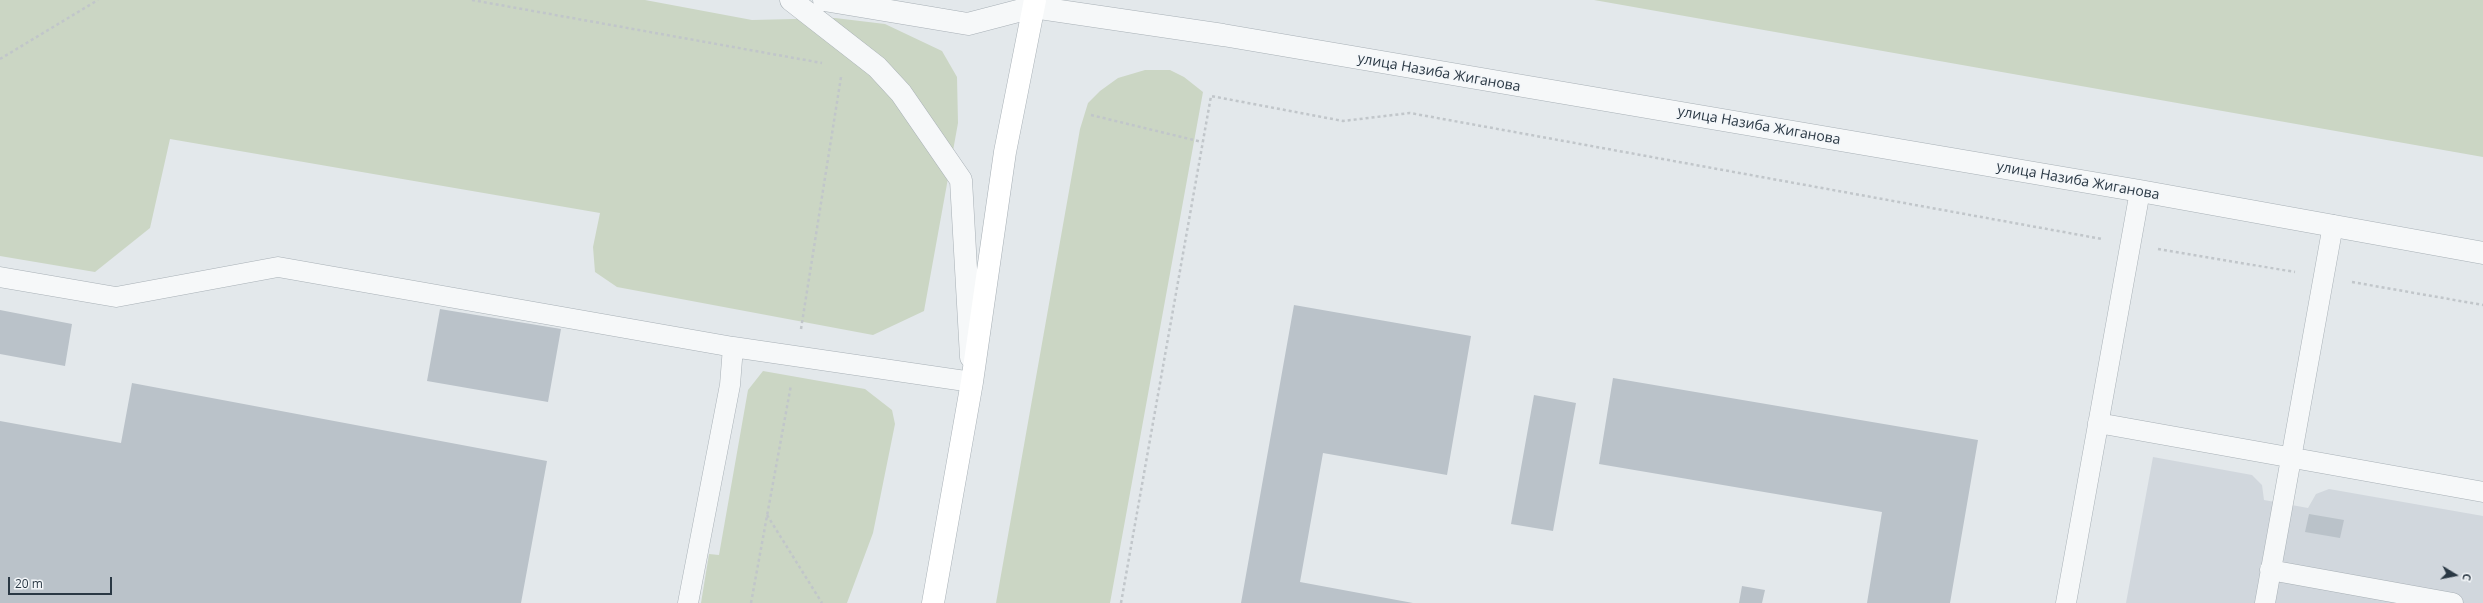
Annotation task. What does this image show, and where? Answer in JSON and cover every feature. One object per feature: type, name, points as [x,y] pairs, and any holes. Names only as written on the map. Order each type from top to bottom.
[{"type":"main road","points":[[933,603],[972,382],[1005,152],[1031,2]]},
{"type":"street","points":[[791,0],[877,67],[901,93],[961,180],[972,382]]},
{"type":"street","points":[[824,0],[968,24],[1031,2]]},
{"type":"street","name":"улица Назиба Жиганова","points":[[1031,2],[2140,191],[2483,253]]},
{"type":"lane","points":[[2066,603],[2140,191]]},
{"type":"lane","points":[[2265,603],[2332,225]]},
{"type":"lane","points":[[0,277],[116,298],[278,267],[734,347],[972,382]]},
{"type":"lane","points":[[688,603],[730,385],[734,347]]},
{"type":"lane","points":[[2098,423],[2483,492]]},
{"type":"lane","points":[[2270,570],[2453,603]]},
{"type":"path","points":[[0,59],[98,0]]},
{"type":"path","points":[[472,0],[827,64]]},
{"type":"path","points":[[1121,603],[1211,96],[1343,121],[1410,113],[2130,244],[2483,305]]},
{"type":"path","points":[[1092,115],[1202,142]]},
{"type":"path","points":[[767,514],[822,603]]},
{"type":"shaded area","points":[[2153,457],[2252,475],[2262,485],[2264,500],[2308,508],[2316,494],[2329,489],[2483,516],[2483,603],[2126,603]]},
{"type":"green space","points":[[0,0],[645,0],[752,20],[835,18],[885,24],[942,51],[957,77],[958,123],[924,311],[873,335],[617,287],[595,272],[593,247],[600,213],[170,139],[150,228],[95,272],[0,256]]},
{"type":"green space","points":[[1594,0],[2483,0],[2483,157]]},
{"type":"green space","points":[[1145,70],[1170,70],[1184,77],[1203,92],[1110,603],[996,603],[1080,129],[1088,103],[1100,91],[1118,78]]},
{"type":"green space","points":[[763,371],[865,389],[892,410],[895,424],[873,533],[847,603],[701,603],[709,554],[719,555],[748,390]]},
{"type":"building","points":[[1294,305],[1471,336],[1447,475],[1323,453],[1300,582],[1413,603],[1241,603]]},
{"type":"building","points":[[440,309],[561,329],[548,402],[427,381]]},
{"type":"building","points":[[0,310],[72,324],[65,366],[0,354]]},
{"type":"building","points":[[1613,378],[1978,440],[1950,603],[1867,603],[1882,512],[1599,464]]},
{"type":"building","points":[[132,383],[547,461],[521,603],[0,603],[0,421],[121,443]]},
{"type":"building","points":[[1534,395],[1576,403],[1553,531],[1511,524]]},
{"type":"building","points":[[2309,514],[2344,520],[2340,538],[2305,532]]},
{"type":"building","points":[[1742,586],[1765,590],[1762,603],[1739,603]]}]
